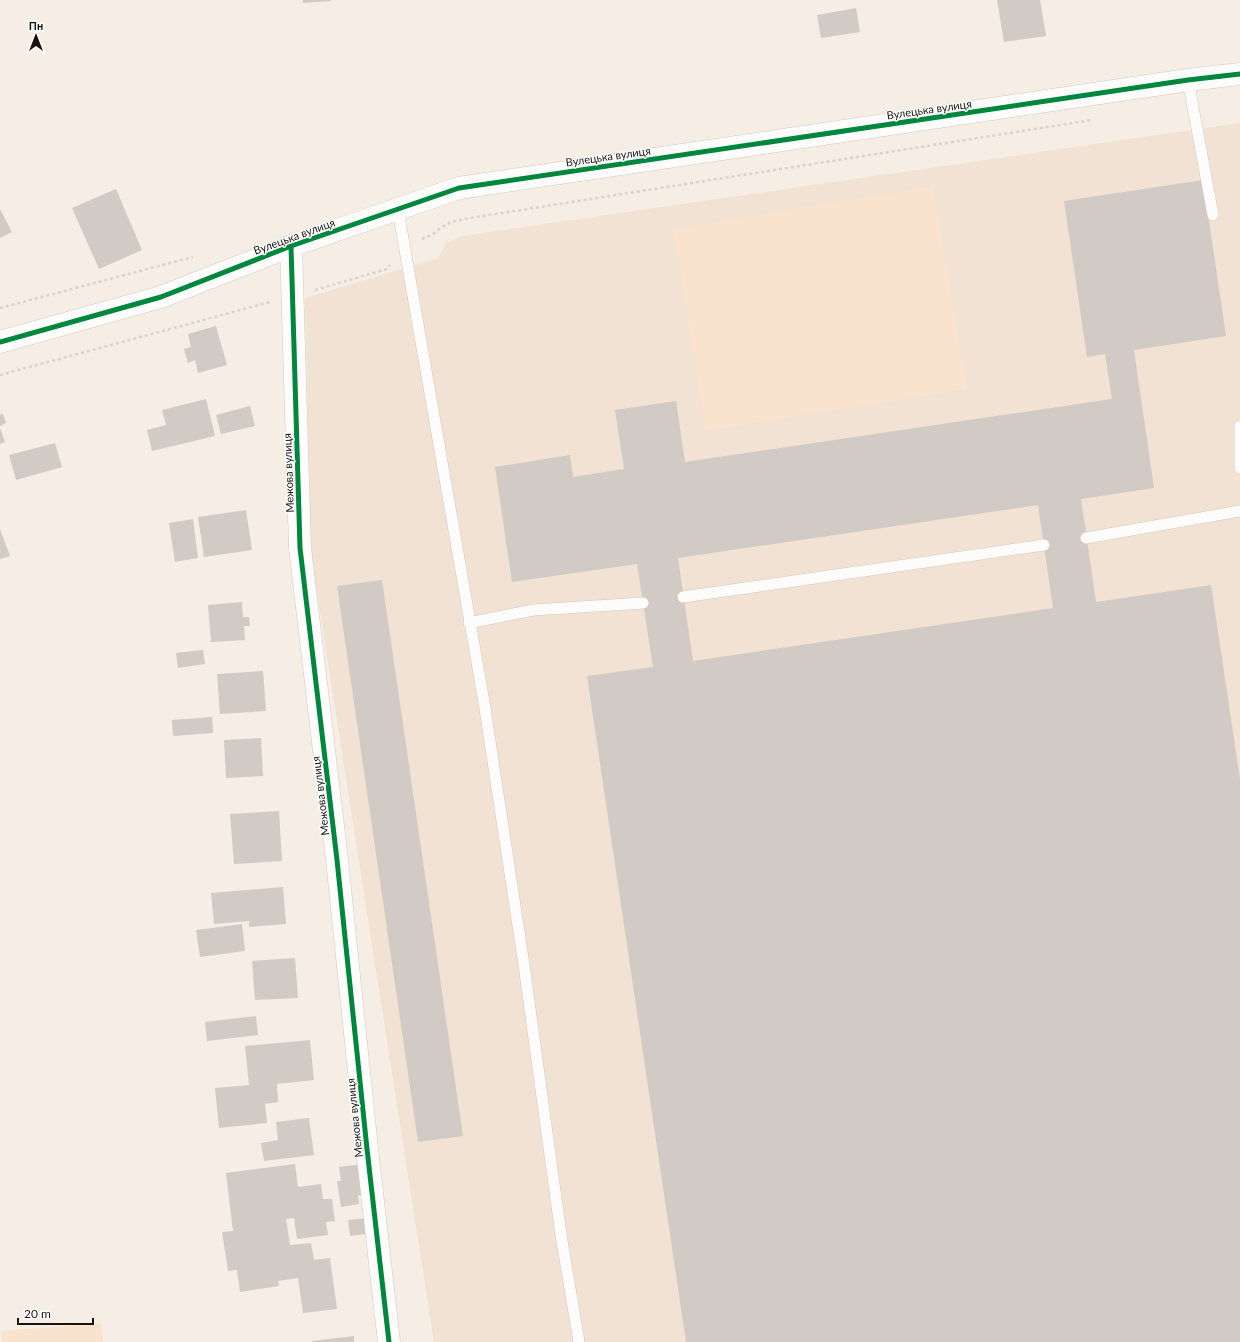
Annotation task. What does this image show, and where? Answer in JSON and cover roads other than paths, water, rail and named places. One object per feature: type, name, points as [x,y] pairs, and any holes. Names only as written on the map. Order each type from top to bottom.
[{"type":"street","name":"Вулецька вулиця","points":[[0,342],[161,297],[291,246],[459,188],[1188,80],[1240,74]]},
{"type":"street","name":"Межова вулиця","points":[[291,246],[300,548],[337,860],[389,1342]]},
{"type":"lane","points":[[1188,80],[1213,215]]},
{"type":"lane","points":[[398,210],[484,702],[506,844],[561,1235],[579,1342]]},
{"type":"lane","points":[[1240,426],[1240,468]]},
{"type":"lane","points":[[1086,538],[1240,511]]},
{"type":"lane","points":[[683,597],[1044,545]]},
{"type":"lane","points":[[469,623],[533,610],[643,604]]}]
